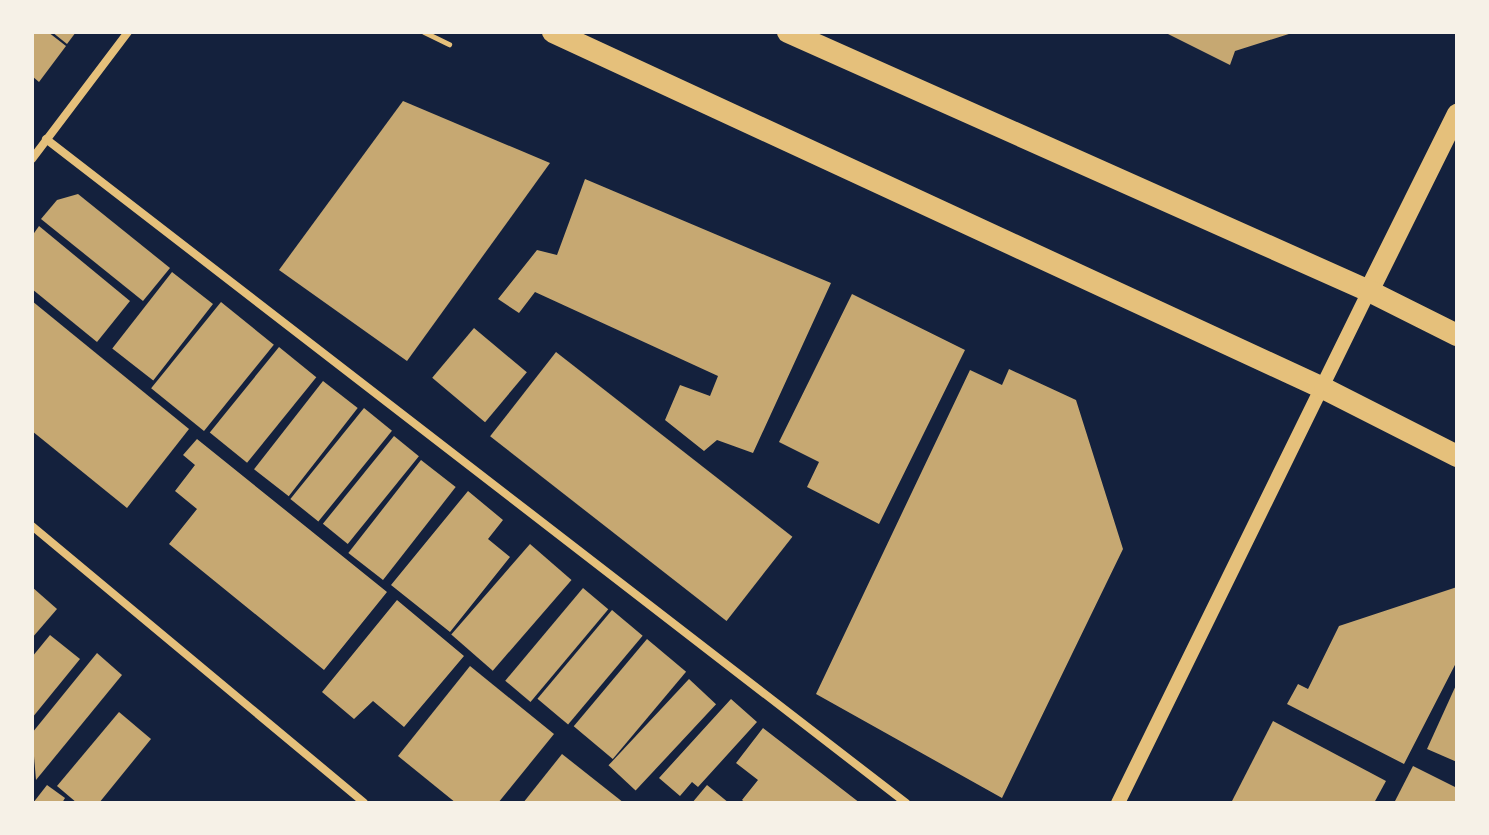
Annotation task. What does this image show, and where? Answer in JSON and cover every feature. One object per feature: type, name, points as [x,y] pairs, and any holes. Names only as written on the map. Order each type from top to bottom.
[{"type":"highway","points":[[553,32],[1325,389],[1457,456]]},
{"type":"highway","points":[[788,32],[1369,291],[1457,335]]},
{"type":"main road","points":[[1369,291],[1457,114]]},
{"type":"street","points":[[32,159],[128,32]]},
{"type":"street","points":[[46,139],[906,803]]},
{"type":"street","points":[[1118,803],[1325,389],[1369,291]]},
{"type":"street","points":[[32,526],[364,803]]},
{"type":"path","points":[[424,32],[449,44]]},
{"type":"building","points":[[32,32],[48,32],[66,46],[39,82],[32,76]]},
{"type":"building","points":[[52,32],[76,32],[67,44]]},
{"type":"building","points":[[1164,32],[1292,33],[1235,51],[1230,65]]},
{"type":"building","points":[[403,101],[550,163],[407,361],[279,270]]},
{"type":"building","points":[[585,179],[831,283],[753,453],[717,440],[704,451],[665,420],[680,385],[710,396],[718,376],[535,292],[519,313],[498,299],[537,250],[557,255]]},
{"type":"building","points":[[78,194],[170,268],[143,301],[41,219],[57,200]]},
{"type":"building","points":[[39,226],[130,301],[97,342],[32,289],[32,236]]},
{"type":"building","points":[[172,272],[213,304],[153,380],[112,348]]},
{"type":"building","points":[[852,294],[965,350],[879,524],[807,487],[819,462],[779,442]]},
{"type":"building","points":[[32,301],[189,429],[127,508],[32,431]]},
{"type":"building","points":[[221,302],[274,345],[204,431],[151,388]]},
{"type":"building","points":[[474,328],[527,372],[485,422],[432,378]]},
{"type":"building","points":[[279,347],[316,377],[247,463],[210,432]]},
{"type":"building","points":[[556,352],[792,537],[727,621],[490,436]]},
{"type":"building","points":[[1009,369],[1076,400],[1123,549],[1002,798],[816,694],[970,370],[1002,385]]},
{"type":"building","points":[[323,381],[358,408],[289,496],[254,469]]},
{"type":"building","points":[[364,408],[392,431],[318,522],[290,499]]},
{"type":"building","points":[[394,436],[419,456],[348,544],[323,524]]},
{"type":"building","points":[[197,439],[387,592],[324,670],[169,544],[197,509],[175,491],[195,465],[183,455]]},
{"type":"building","points":[[421,460],[456,487],[383,580],[348,553]]},
{"type":"building","points":[[468,491],[503,520],[488,539],[510,557],[450,632],[391,585]]},
{"type":"building","points":[[530,544],[572,580],[493,671],[451,635]]},
{"type":"building","points":[[32,587],[57,609],[32,638]]},
{"type":"building","points":[[1457,587],[1457,661],[1404,764],[1287,704],[1298,684],[1308,689],[1339,626]]},
{"type":"building","points":[[583,588],[608,609],[531,702],[505,681]]},
{"type":"building","points":[[397,600],[464,656],[404,727],[373,701],[354,719],[322,692]]},
{"type":"building","points":[[612,610],[643,636],[568,725],[537,699]]},
{"type":"building","points":[[50,635],[80,659],[32,718],[32,657]]},
{"type":"building","points":[[647,639],[686,672],[613,759],[574,726]]},
{"type":"building","points":[[97,653],[122,675],[36,780],[32,733]]},
{"type":"building","points":[[470,666],[554,734],[498,803],[456,803],[398,756]]},
{"type":"building","points":[[689,679],[716,704],[636,791],[609,765]]},
{"type":"building","points":[[1457,683],[1457,762],[1427,749]]},
{"type":"building","points":[[731,699],[757,722],[698,787],[692,782],[680,796],[659,778]]},
{"type":"building","points":[[119,712],[151,739],[99,803],[77,803],[57,786]]},
{"type":"building","points":[[1273,721],[1386,781],[1374,803],[1231,803]]},
{"type":"building","points":[[763,728],[860,803],[746,803],[742,800],[758,780],[736,763]]},
{"type":"building","points":[[562,754],[624,803],[523,803]]},
{"type":"building","points":[[1413,766],[1457,788],[1457,803],[1394,803]]},
{"type":"building","points":[[47,785],[65,798],[62,803],[33,803]]},
{"type":"building","points":[[707,785],[729,803],[692,803]]}]
